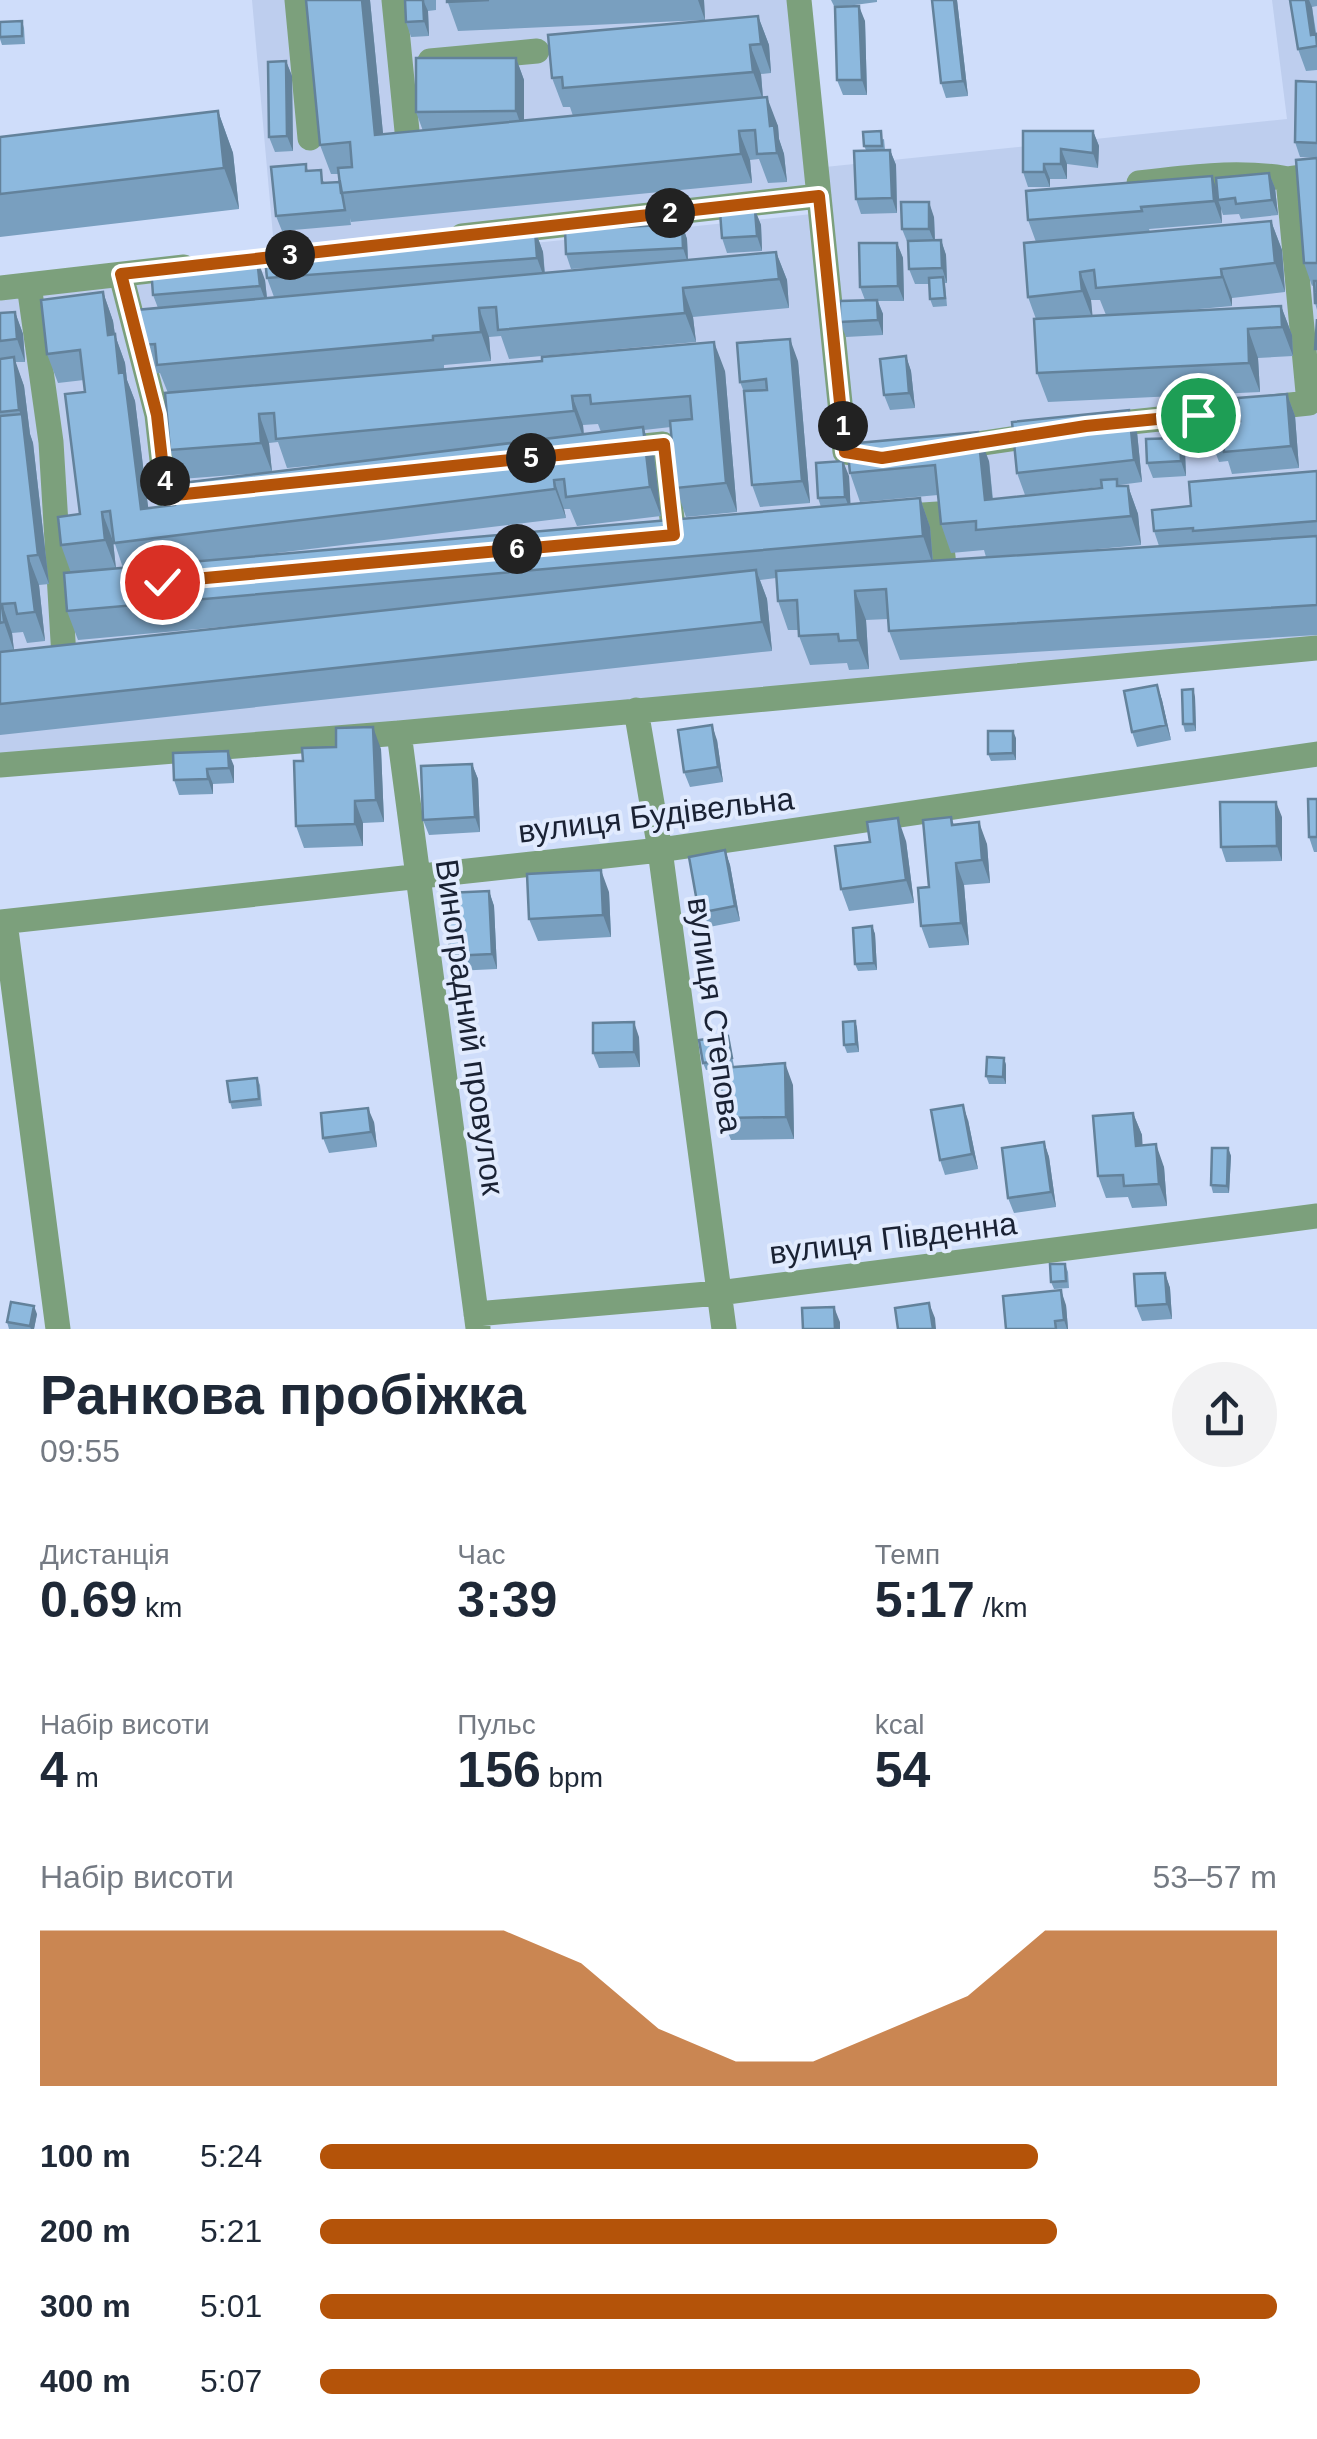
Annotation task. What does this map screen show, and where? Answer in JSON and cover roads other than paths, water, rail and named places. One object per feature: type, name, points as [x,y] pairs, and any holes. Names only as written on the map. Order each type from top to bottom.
[{"type":"street","points":[[297,0],[310,138]]},
{"type":"street","points":[[394,0],[408,141],[420,148],[453,146]]},
{"type":"street","points":[[799,0],[845,452],[882,458],[899,456]]},
{"type":"street","points":[[400,64],[537,51]]},
{"type":"street","points":[[1106,188],[1204,175],[1288,178],[1317,174]]},
{"type":"street","points":[[934,451],[1086,426],[1309,403],[1288,178]]},
{"type":"street","points":[[431,240],[819,196]]},
{"type":"street","points":[[0,288],[218,264]]},
{"type":"street","points":[[121,274],[166,414],[166,496],[226,490]]},
{"type":"street","points":[[30,285],[70,590],[64,657],[103,653]]},
{"type":"street","points":[[1268,321],[1304,318]]},
{"type":"street","points":[[584,453],[664,444],[673,535]]},
{"type":"street","points":[[859,519],[938,514],[953,573],[912,576]]},
{"type":"street","points":[[0,765],[399,733],[1317,648]]},
{"type":"street","name":"вулиця Степова","points":[[636,710],[660,850],[724,1329]]},
{"type":"street","name":"Виноградний провулок","points":[[399,733],[477,1321]]},
{"type":"street","name":"вулиця Будівельна","points":[[3,922],[660,850],[1317,754]]},
{"type":"street","points":[[3,922],[58,1329]]},
{"type":"street","name":"вулиця Південна","points":[[477,1321],[1317,1216]]}]
